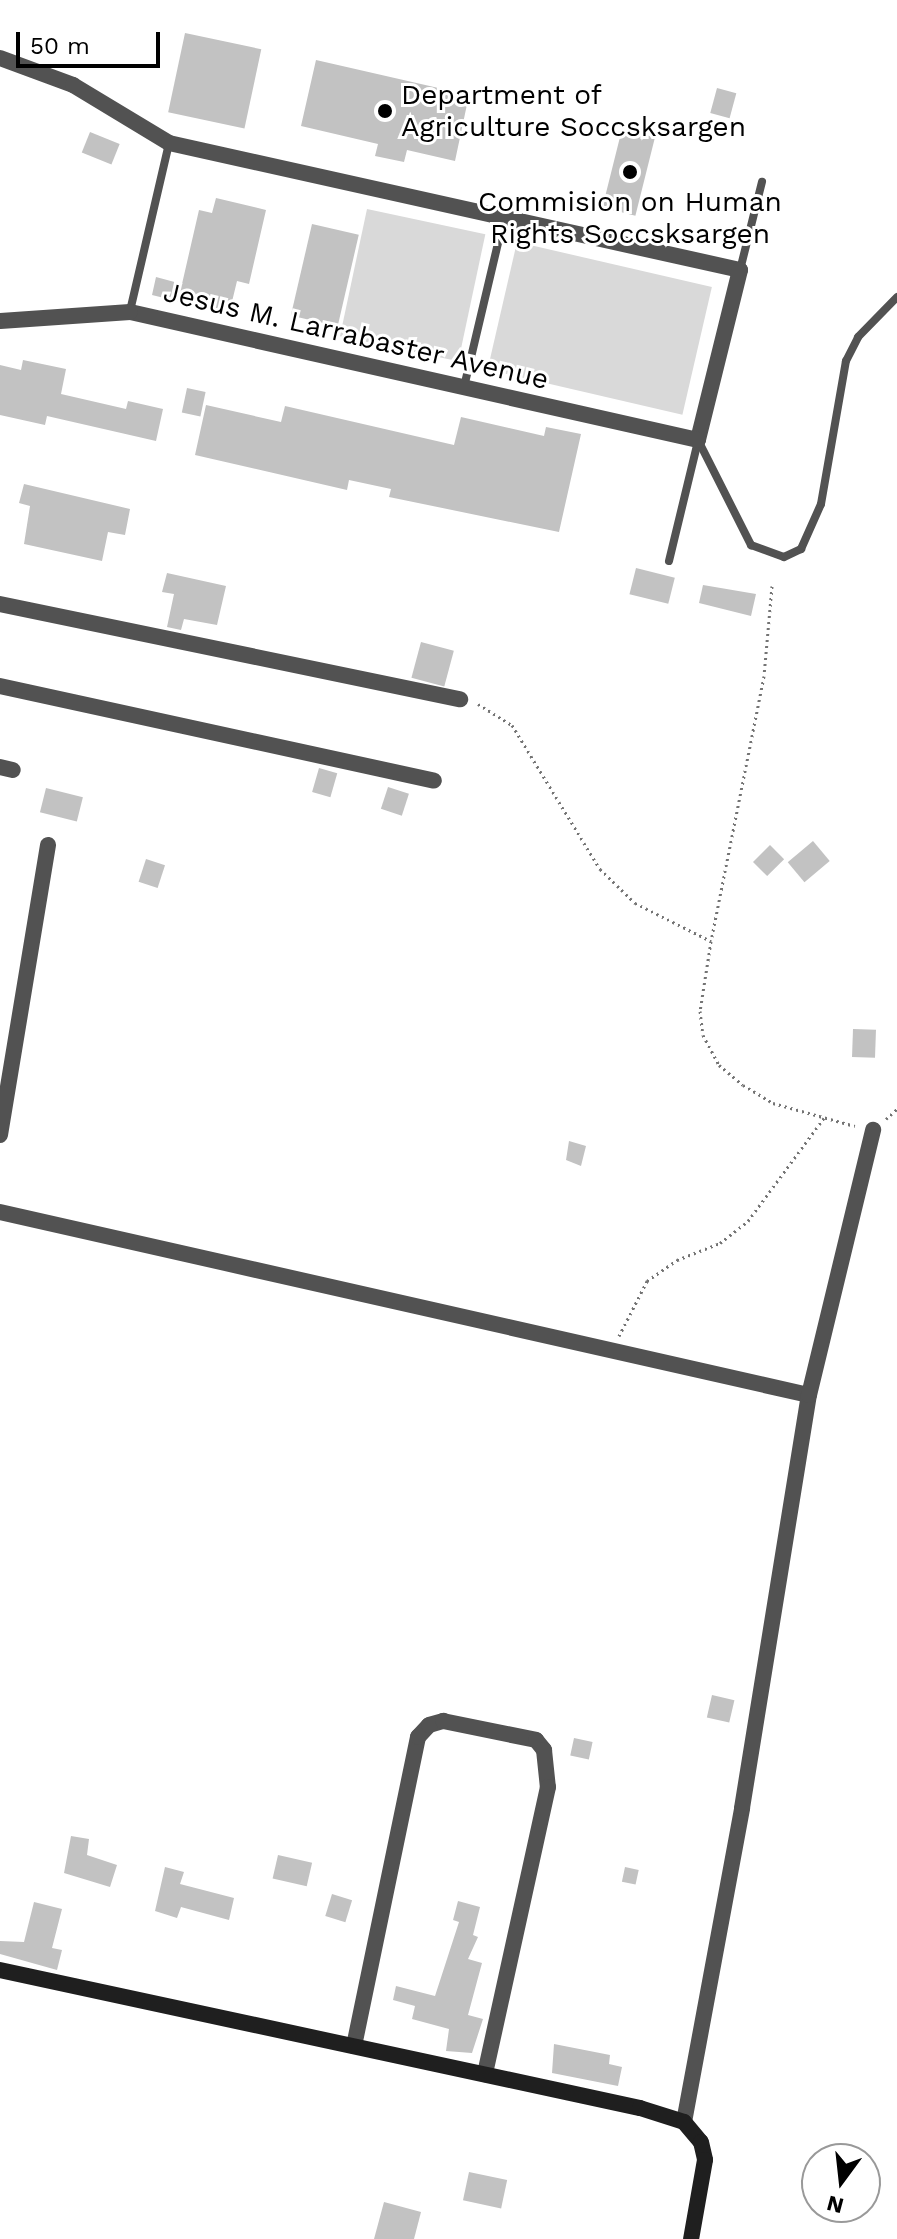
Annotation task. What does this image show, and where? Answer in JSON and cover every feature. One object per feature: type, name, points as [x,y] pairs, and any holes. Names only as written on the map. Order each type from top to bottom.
[{"type":"street","points":[[0,58],[73,85],[169,143],[740,270],[698,440]]},
{"type":"street","name":"Jesus M. Larrabaster Avenue","points":[[0,321],[130,312],[698,440]]},
{"type":"street","points":[[0,604],[460,699]]},
{"type":"street","points":[[0,686],[434,781]]},
{"type":"street","points":[[0,1135],[48,845]]},
{"type":"street","points":[[684,2122],[742,1808],[809,1395],[873,1130]]},
{"type":"street","points":[[0,1212],[809,1395]]},
{"type":"street","points":[[354,2046],[418,1737],[429,1725],[443,1721],[536,1740],[544,1750],[548,1787],[485,2074]]},
{"type":"street","points":[[0,1970],[485,2074],[684,2122],[701,2142],[705,2160],[691,2239]]},
{"type":"lane","points":[[130,312],[169,143]]},
{"type":"lane","points":[[740,270],[762,182]]},
{"type":"lane","points":[[464,387],[504,218]]},
{"type":"lane","points":[[698,440],[751,545],[784,557],[801,549],[821,504],[846,361],[858,337],[897,297]]},
{"type":"lane","points":[[669,561],[698,440]]},
{"type":"path","points":[[772,586],[764,676],[700,1011],[703,1035],[719,1065],[773,1103],[873,1130]]},
{"type":"path","points":[[460,699],[499,712],[512,725],[580,838],[617,886],[678,928],[711,941]]},
{"type":"path","points":[[614,1352],[647,1281],[677,1260],[720,1243],[748,1221],[824,1118]]},
{"type":"shaded area","points":[[367,209],[485,234],[458,361],[340,336]]},
{"type":"shaded area","points":[[517,242],[712,287],[682,415],[488,370]]},
{"type":"building","points":[[185,33],[261,49],[244,128],[168,112]]},
{"type":"building","name":"Department of Agriculture Soccsksargen","points":[[316,60],[469,95],[455,161],[407,150],[404,162],[375,156],[378,144],[301,126]]},
{"type":"building","points":[[717,88],[736,93],[730,118],[710,113]]},
{"type":"building","name":"Commision on Human Rights Soccsksargen","points":[[622,129],[655,137],[635,216],[602,208]]},
{"type":"building","points":[[90,132],[120,144],[111,164],[82,152]]},
{"type":"building","points":[[216,198],[266,210],[249,284],[237,281],[229,314],[152,295],[156,277],[182,284],[199,210],[212,213]]},
{"type":"building","points":[[312,224],[359,235],[338,326],[291,316]]},
{"type":"building","points":[[23,360],[66,369],[61,394],[126,409],[128,401],[163,409],[156,441],[47,416],[45,425],[0,415],[0,365],[21,370]]},
{"type":"building","points":[[187,388],[206,392],[200,416],[182,412]]},
{"type":"building","points":[[206,405],[281,422],[285,406],[454,445],[461,417],[544,436],[546,427],[581,434],[559,532],[389,497],[391,489],[349,480],[347,490],[195,455]]},
{"type":"building","points":[[24,484],[130,509],[125,535],[108,532],[102,561],[24,544],[30,506],[19,503]]},
{"type":"building","points":[[636,568],[675,578],[668,604],[629,594]]},
{"type":"building","points":[[167,573],[226,586],[217,625],[184,619],[181,630],[167,627],[174,594],[162,592]]},
{"type":"building","points":[[703,585],[756,594],[751,616],[699,603]]},
{"type":"building","points":[[421,642],[454,651],[444,687],[411,678]]},
{"type":"building","points":[[319,768],[337,773],[330,797],[312,792]]},
{"type":"building","points":[[388,787],[409,794],[402,816],[381,809]]},
{"type":"building","points":[[46,788],[83,797],[77,821],[40,812]]},
{"type":"building","points":[[813,841],[830,861],[804,882],[788,862]]},
{"type":"building","points":[[770,845],[784,859],[767,876],[753,862]]},
{"type":"building","points":[[146,859],[165,865],[158,888],[139,882]]},
{"type":"building","points":[[853,1029],[876,1030],[875,1058],[852,1057]]},
{"type":"building","points":[[569,1141],[586,1146],[581,1166],[566,1160]]},
{"type":"building","points":[[712,1695],[734,1700],[729,1723],[707,1717]]},
{"type":"building","points":[[574,1738],[593,1742],[589,1760],[570,1756]]},
{"type":"building","points":[[71,1836],[89,1839],[87,1855],[117,1865],[110,1887],[64,1873]]},
{"type":"building","points":[[278,1855],[312,1863],[307,1886],[273,1878]]},
{"type":"building","points":[[165,1867],[184,1872],[180,1884],[234,1898],[229,1920],[181,1907],[177,1918],[155,1911]]},
{"type":"building","points":[[625,1867],[639,1870],[636,1885],[622,1882]]},
{"type":"building","points":[[332,1894],[352,1900],[345,1922],[325,1916]]},
{"type":"building","points":[[458,1901],[480,1907],[473,1935],[478,1937],[468,1959],[482,1963],[468,2015],[483,2019],[472,2053],[446,2051],[449,2029],[412,2019],[415,2006],[393,2000],[396,1986],[435,1996],[459,1922],[453,1920]]},
{"type":"building","points":[[34,1902],[62,1909],[52,1948],[62,1950],[57,1970],[0,1954],[0,1941],[24,1942]]},
{"type":"building","points":[[554,2044],[610,2055],[609,2064],[622,2067],[618,2086],[552,2073]]},
{"type":"building","points":[[469,2172],[507,2180],[501,2208],[463,2200]]},
{"type":"building","points":[[384,2202],[421,2212],[414,2239],[374,2239]]},
{"type":"place","name":"Department of Agriculture Soccsksargen","points":[[385,111]]},
{"type":"place","name":"Commision on Human Rights Soccsksargen","points":[[630,172]]}]
